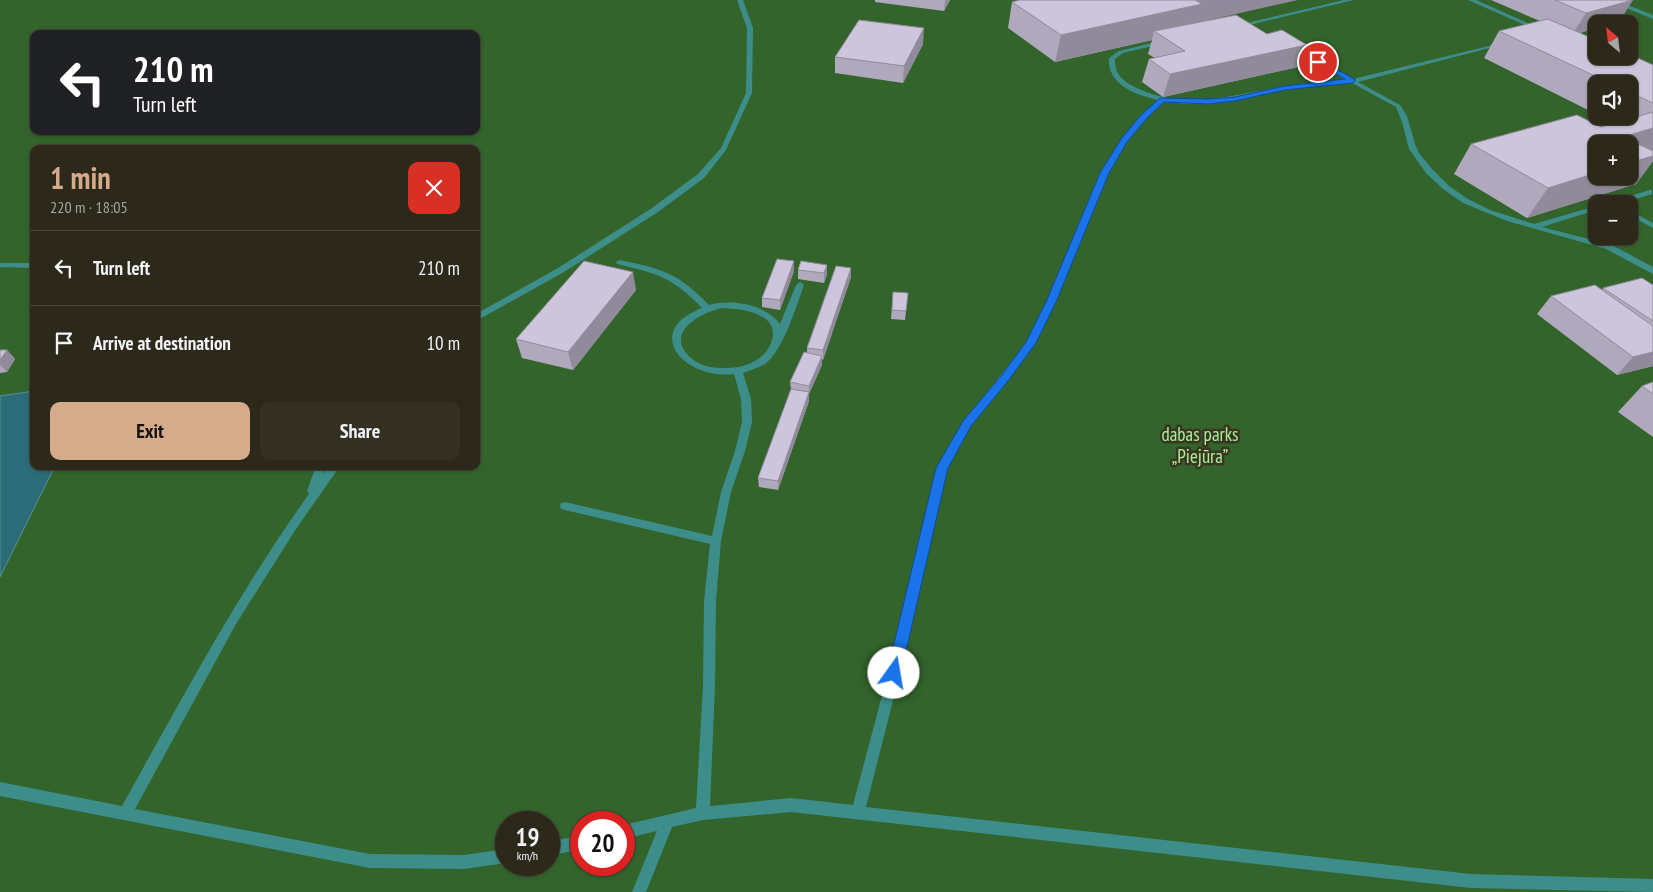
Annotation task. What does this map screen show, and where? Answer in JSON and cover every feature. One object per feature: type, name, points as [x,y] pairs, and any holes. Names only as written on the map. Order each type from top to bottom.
[{"type":"lane","points":[[480,316],[561,270],[655,210],[701,176],[724,149],[749,93],[750,28],[740,0]]},
{"type":"lane","points":[[1230,27],[1351,0]]},
{"type":"lane","points":[[1471,0],[1545,32],[1536,35]]},
{"type":"lane","points":[[1610,0],[1653,17]]},
{"type":"lane","points":[[1249,23],[1257,28]]},
{"type":"lane","points":[[1176,40],[1121,52],[1112,58],[1111,68],[1116,77],[1139,93],[1162,100],[1208,102],[1235,99],[1285,88],[1353,80],[1507,42]]},
{"type":"lane","points":[[1283,42],[1398,106],[1403,113],[1414,149],[1430,172],[1450,190],[1475,205],[1512,220],[1604,245],[1630,256],[1653,270]]},
{"type":"lane","points":[[858,813],[894,673],[942,468],[967,424],[1031,343],[1051,302],[1104,173],[1124,141],[1144,116],[1162,100]]},
{"type":"lane","points":[[1638,195],[1649,192]]},
{"type":"lane","points":[[1535,226],[1588,210]]},
{"type":"lane","points":[[1638,217],[1653,226]]},
{"type":"lane","points":[[620,262],[661,271],[674,277],[707,308]]},
{"type":"lane","points":[[0,264],[30,266]]},
{"type":"lane","points":[[776,346],[778,335],[775,325],[766,315],[753,308],[739,305],[722,305],[707,308],[684,323],[678,334],[677,345],[681,355],[691,363],[704,369],[720,372],[738,370],[755,365],[767,357],[776,346],[800,285]]},
{"type":"lane","points":[[703,812],[710,601],[716,541],[726,492],[740,451],[747,422],[746,398],[738,370]]},
{"type":"lane","points":[[306,506],[320,470]]},
{"type":"lane","points":[[125,814],[232,620],[306,506],[332,470]]},
{"type":"lane","points":[[565,506],[716,541]]},
{"type":"lane","points":[[0,789],[370,861],[464,862],[495,858]]},
{"type":"lane","points":[[635,830],[703,812],[790,805],[1471,881],[1653,886]]},
{"type":"lane","points":[[640,892],[668,822]]},
{"type":"green space","name":"dabas parks „Piejūra”","points":[[0,0],[1653,0],[1653,892],[0,892]]},
{"type":"water","points":[[30,392],[30,470],[53,470],[0,577],[0,396]]},
{"type":"building","points":[[1020,0],[1195,0],[1202,4],[1061,35],[1012,2]]},
{"type":"building","points":[[1555,0],[1633,0],[1586,13]]},
{"type":"building","points":[[1236,15],[1267,34],[1282,30],[1307,45],[1170,74],[1149,59],[1185,51],[1154,31]]},
{"type":"building","points":[[1548,19],[1588,36],[1588,65],[1638,65],[1638,58],[1653,65],[1653,103],[1638,96],[1638,75],[1593,75],[1499,31]]},
{"type":"building","points":[[859,20],[924,28],[904,66],[835,57]]},
{"type":"building","points":[[1653,112],[1653,128],[1630,135],[1588,135],[1588,176],[1548,188],[1471,144],[1577,115],[1588,120],[1588,125],[1601,127],[1608,125],[1638,125],[1638,116]]},
{"type":"building","points":[[1638,144],[1653,151],[1653,156],[1638,160]]},
{"type":"building","points":[[777,259],[794,261],[780,300],[762,298]]},
{"type":"building","points":[[584,261],[633,272],[568,352],[516,339]]},
{"type":"building","points":[[801,261],[827,265],[824,273],[798,270]]},
{"type":"building","points":[[836,266],[851,268],[823,350],[807,348]]},
{"type":"building","points":[[1642,278],[1653,285],[1653,321],[1603,288]]},
{"type":"building","points":[[1595,285],[1653,326],[1653,352],[1633,357],[1551,296]]},
{"type":"building","points":[[893,292],[908,293],[906,311],[892,310]]},
{"type":"building","points":[[0,350],[7,350],[0,360]]},
{"type":"building","points":[[804,352],[822,356],[809,386],[790,382]]},
{"type":"building","points":[[1653,382],[1653,394],[1642,386]]},
{"type":"building","points":[[791,389],[809,392],[778,481],[758,478]]},
{"type":"route","points":[[894,673],[942,468],[967,424],[1031,343],[1051,302],[1104,173],[1124,141],[1144,116],[1162,100],[1208,102],[1235,99],[1315,83],[1337,83],[1353,80],[1318,62]]}]
